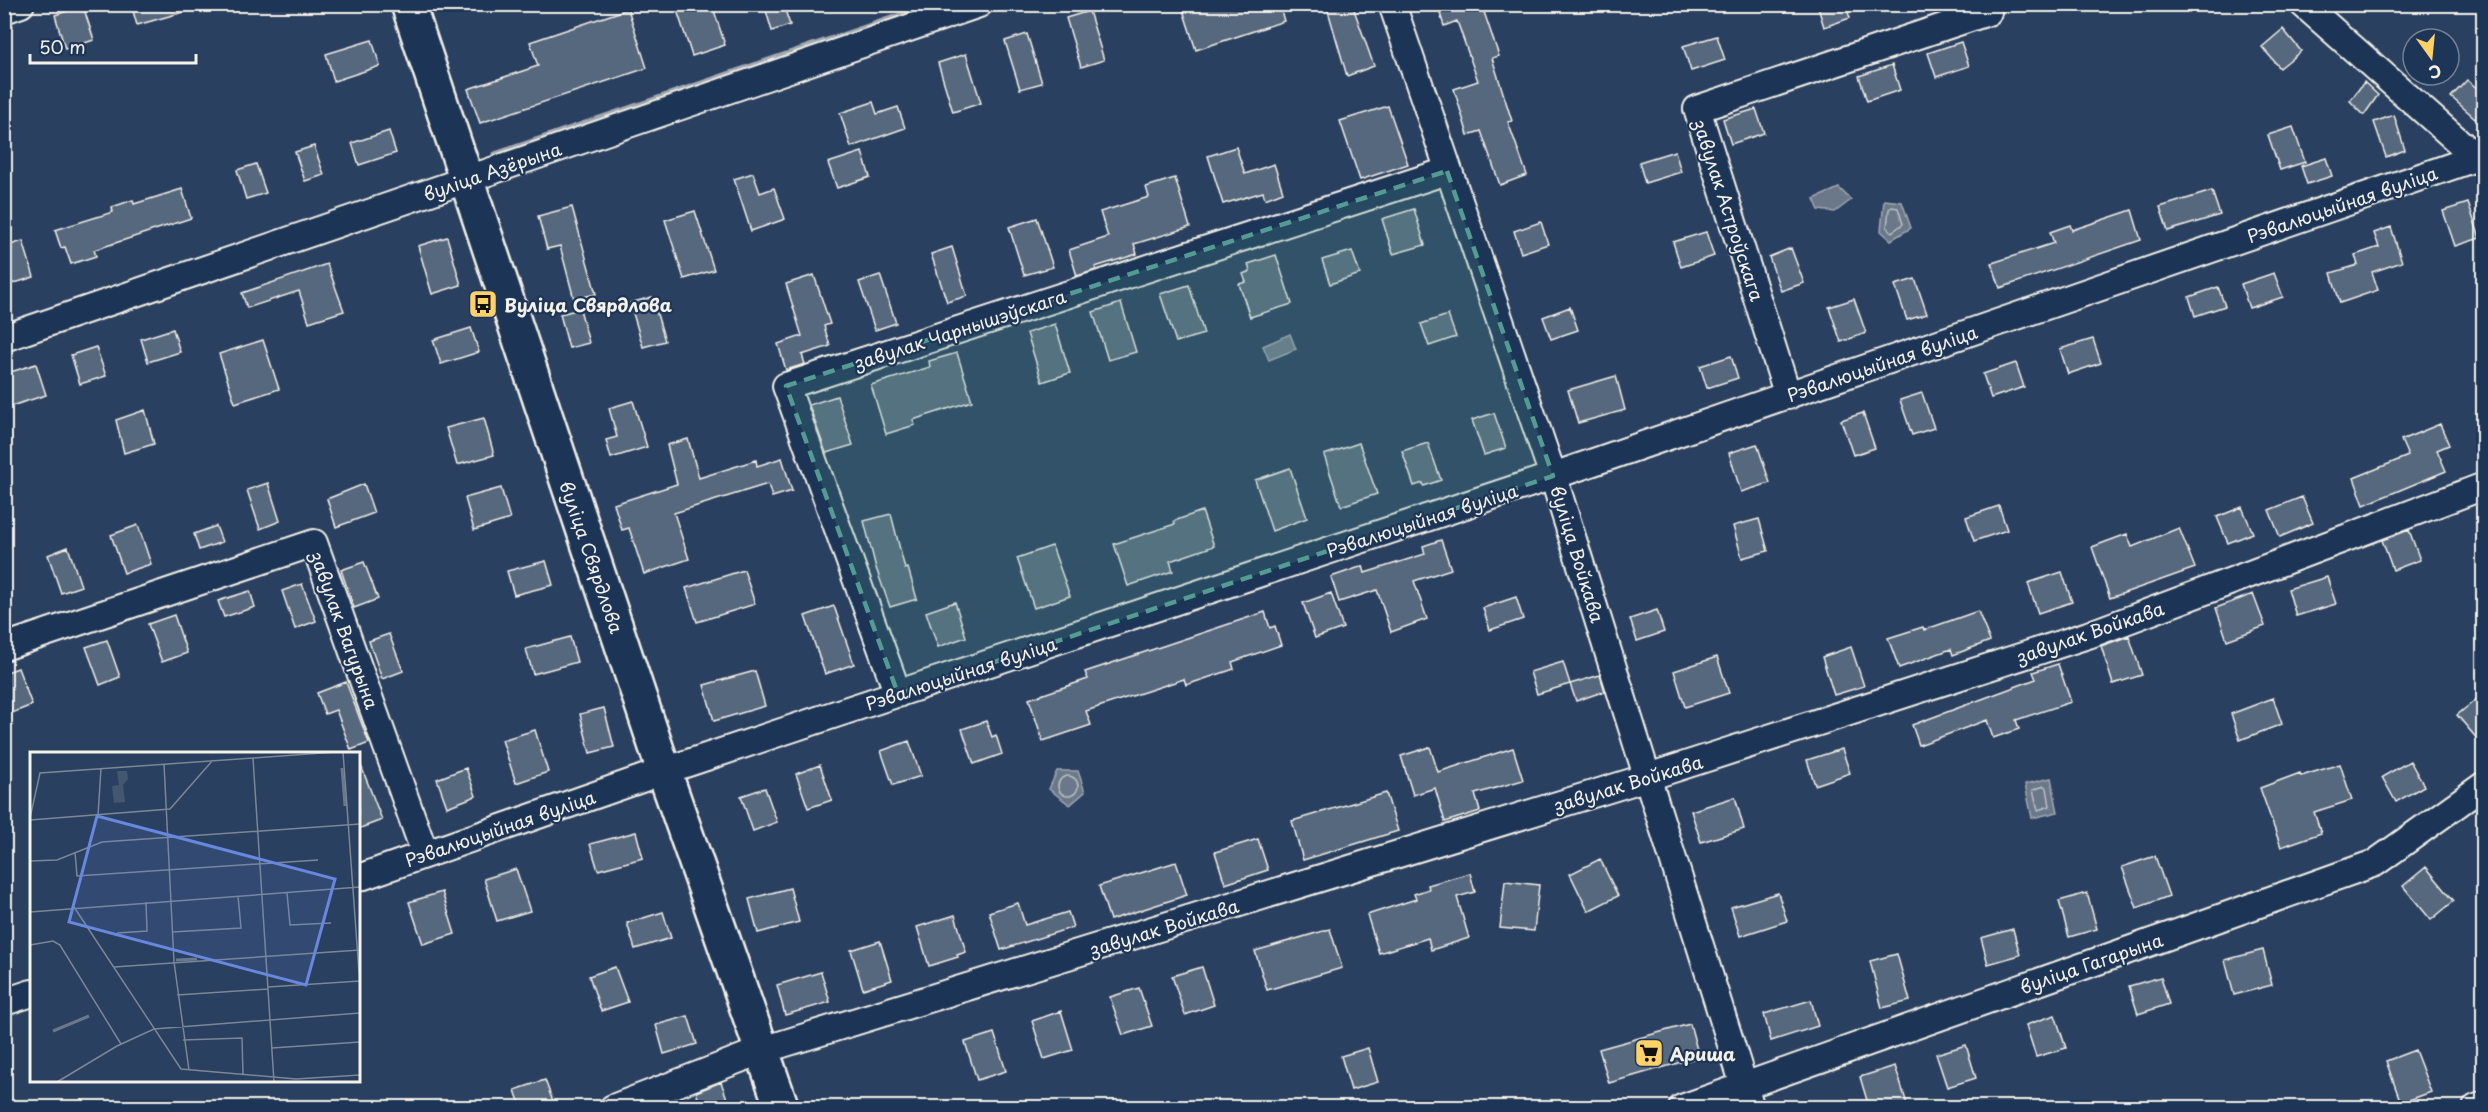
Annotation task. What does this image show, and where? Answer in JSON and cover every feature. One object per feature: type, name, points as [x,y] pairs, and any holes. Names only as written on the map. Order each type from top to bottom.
[{"type":"main road","name":"вуліца Свярдлова","points":[[408,4],[664,771],[782,1107]]},
{"type":"street","points":[[4,10],[21,4]]},
{"type":"street","name":"вуліца Азёрына","points":[[4,338],[979,4]]},
{"type":"street","name":"вуліца Войкава","points":[[1392,4],[1447,171],[1553,476],[1748,1097]]},
{"type":"street","points":[[2303,4],[2480,156]]},
{"type":"street","name":"завулак Астроўскага","points":[[1788,396],[1697,109],[1988,12]]},
{"type":"street","name":"Рэвалюцыйная вуліца","points":[[360,877],[664,771],[1553,476],[2480,156]]},
{"type":"street","name":"завулак Чарнышэўскага","points":[[898,694],[786,386],[1447,171]]},
{"type":"street","name":"завулак Войкава","points":[[613,1107],[763,1050],[1648,777],[2088,635],[2484,486]]},
{"type":"street","name":"завулак Вагурына","points":[[4,647],[314,543],[425,854]]},
{"type":"street","name":"вуліца Гагарына","points":[[1682,1107],[1748,1097],[2375,863],[2484,785]]},
{"type":"street","points":[[4,1002],[30,994]]},
{"type":"highlighted area","points":[[1447,171],[1553,476],[898,694],[786,386]]},
{"type":"water","points":[[1839,188],[1851,200],[1835,212],[1819,210],[1814,199]]},
{"type":"water","points":[[1884,200],[1902,202],[1911,228],[1891,240],[1881,231]]},
{"type":"water","points":[[1290,334],[1296,349],[1269,360],[1263,346]]},
{"type":"water","points":[[1057,771],[1078,771],[1085,792],[1070,805],[1049,789]]},
{"type":"water","points":[[2051,778],[2058,812],[2032,818],[2025,784]]},
{"type":"building","points":[[131,4],[190,4],[191,10],[137,25]]},
{"type":"building","points":[[675,4],[712,4],[725,45],[692,56]]},
{"type":"building","points":[[764,4],[783,4],[790,25],[772,31]]},
{"type":"building","points":[[1181,4],[1279,4],[1284,21],[1196,50]]},
{"type":"building","points":[[1326,4],[1352,4],[1374,66],[1347,76]]},
{"type":"building","points":[[1437,4],[1496,4],[1497,8],[1484,12],[1499,56],[1492,58],[1512,121],[1508,122],[1527,175],[1500,185],[1481,131],[1468,135],[1454,89],[1478,81],[1457,21],[1444,26]]},
{"type":"building","points":[[1817,4],[1845,4],[1850,18],[1824,27]]},
{"type":"building","points":[[83,6],[94,40],[65,49],[55,15]]},
{"type":"building","points":[[628,9],[647,68],[480,123],[468,89],[538,66],[530,42]]},
{"type":"building","points":[[1089,11],[1104,60],[1081,67],[1066,18]]},
{"type":"building","points":[[2283,29],[2301,51],[2280,68],[2262,47]]},
{"type":"building","points":[[1027,34],[1042,83],[1020,89],[1005,41]]},
{"type":"building","points":[[1717,36],[1725,60],[1691,71],[1683,46]]},
{"type":"building","points":[[372,40],[380,66],[334,81],[326,54]]},
{"type":"building","points":[[1961,42],[1969,66],[1936,77],[1928,53]]},
{"type":"building","points":[[966,54],[981,103],[953,112],[938,63]]},
{"type":"building","points":[[1892,65],[1900,90],[1867,101],[1859,76]]},
{"type":"building","points":[[2467,80],[2484,94],[2484,108],[2475,118],[2451,97]]},
{"type":"building","points":[[2364,82],[2378,95],[2364,115],[2350,101]]},
{"type":"building","points":[[873,102],[877,114],[898,107],[905,128],[851,147],[840,113]]},
{"type":"building","points":[[1388,106],[1408,164],[1360,180],[1340,121]]},
{"type":"building","points":[[1756,109],[1764,133],[1731,144],[1723,119]]},
{"type":"building","points":[[2394,115],[2405,150],[2386,157],[2374,122]]},
{"type":"building","points":[[2293,127],[2305,162],[2280,170],[2268,135]]},
{"type":"building","points":[[389,131],[396,153],[359,165],[352,143]]},
{"type":"building","points":[[314,146],[324,175],[305,181],[295,152]]},
{"type":"building","points":[[1236,147],[1245,174],[1274,164],[1283,192],[1265,199],[1263,192],[1223,204],[1208,156]]},
{"type":"building","points":[[1675,151],[1681,172],[1645,183],[1639,162]]},
{"type":"building","points":[[862,152],[870,177],[837,188],[828,163]]},
{"type":"building","points":[[2326,158],[2332,176],[2307,184],[2301,166]]},
{"type":"building","points":[[256,164],[266,193],[246,199],[237,170]]},
{"type":"building","points":[[753,173],[760,193],[774,188],[785,219],[751,231],[734,179]]},
{"type":"building","points":[[1175,178],[1190,227],[1134,244],[1137,254],[1095,267],[1096,270],[1077,276],[1069,250],[1108,237],[1100,212],[1149,197],[1146,187]]},
{"type":"building","points":[[182,189],[191,218],[94,250],[96,256],[71,264],[65,247],[61,248],[55,230],[113,212],[112,207],[133,200],[134,204]]},
{"type":"building","points":[[2212,191],[2220,215],[2168,231],[2160,207]]},
{"type":"building","points":[[2468,203],[2480,238],[2455,246],[2443,211]]},
{"type":"building","points":[[572,207],[596,294],[574,299],[560,246],[547,249],[538,216]]},
{"type":"building","points":[[1414,209],[1425,245],[1393,254],[1382,219]]},
{"type":"building","points":[[2132,210],[2141,240],[2000,288],[1992,263],[2054,243],[2050,232],[2070,225],[2072,230]]},
{"type":"building","points":[[695,211],[714,270],[684,279],[665,220]]},
{"type":"building","points":[[1037,218],[1053,267],[1024,275],[1009,227]]},
{"type":"building","points":[[1541,222],[1548,244],[1521,253],[1514,231]]},
{"type":"building","points":[[2391,227],[2402,262],[2372,272],[2378,290],[2340,303],[2331,273],[2358,265],[2355,255],[2379,247],[2374,233]]},
{"type":"building","points":[[1706,232],[1714,256],[1681,267],[1673,242]]},
{"type":"building","points":[[447,237],[461,285],[432,294],[418,246]]},
{"type":"building","points":[[23,241],[34,277],[8,285],[4,272],[4,247]]},
{"type":"building","points":[[952,247],[967,296],[947,302],[931,254]]},
{"type":"building","points":[[1791,248],[1804,283],[1781,291],[1769,257]]},
{"type":"building","points":[[1352,251],[1360,274],[1330,284],[1322,260]]},
{"type":"building","points":[[1276,255],[1292,304],[1250,317],[1239,284],[1246,282],[1243,274],[1250,271],[1248,264]]},
{"type":"building","points":[[327,264],[344,311],[309,322],[299,291],[247,308],[242,293]]},
{"type":"building","points":[[2274,273],[2283,297],[2249,308],[2241,284]]},
{"type":"building","points":[[814,275],[830,324],[824,326],[830,346],[802,355],[805,364],[786,370],[778,344],[802,336],[786,284]]},
{"type":"building","points":[[880,275],[896,323],[875,330],[859,282]]},
{"type":"building","points":[[1915,279],[1927,314],[1907,320],[1895,285]]},
{"type":"building","points":[[1189,285],[1204,334],[1176,342],[1160,294]]},
{"type":"building","points":[[2218,287],[2225,306],[2195,316],[2189,297]]},
{"type":"building","points":[[652,297],[665,341],[643,347],[630,303]]},
{"type":"building","points":[[1854,299],[1866,333],[1841,342],[1829,307]]},
{"type":"building","points":[[1121,303],[1136,352],[1108,360],[1093,312]]},
{"type":"building","points":[[1570,307],[1578,330],[1551,339],[1543,317]]},
{"type":"building","points":[[580,309],[589,343],[569,348],[560,314]]},
{"type":"building","points":[[1448,315],[1456,337],[1429,346],[1421,324]]},
{"type":"building","points":[[1055,324],[1070,373],[1042,382],[1027,333]]},
{"type":"building","points":[[471,328],[479,352],[441,364],[433,340]]},
{"type":"building","points":[[173,329],[180,352],[148,362],[141,339]]},
{"type":"building","points":[[2093,339],[2101,363],[2068,374],[2060,349]]},
{"type":"building","points":[[263,340],[279,389],[235,403],[219,354]]},
{"type":"building","points":[[96,347],[106,376],[80,384],[71,355]]},
{"type":"building","points":[[957,353],[972,401],[913,420],[915,425],[886,434],[871,385],[930,367],[929,361]]},
{"type":"building","points":[[1731,356],[1738,378],[1707,388],[1700,366]]},
{"type":"building","points":[[2016,363],[2024,387],[1991,398],[1983,374]]},
{"type":"building","points":[[36,364],[46,395],[8,407],[4,398],[4,374]]},
{"type":"building","points":[[1616,376],[1625,410],[1578,423],[1568,390]]},
{"type":"building","points":[[1922,393],[1934,428],[1912,435],[1900,400]]},
{"type":"building","points":[[837,396],[853,445],[826,453],[809,405]]},
{"type":"building","points":[[633,401],[647,447],[611,458],[606,440],[617,437],[609,408]]},
{"type":"building","points":[[145,410],[154,444],[124,453],[116,420]]},
{"type":"building","points":[[1494,413],[1506,448],[1484,455],[1472,420]]},
{"type":"building","points":[[1863,413],[1875,448],[1853,455],[1841,420]]},
{"type":"building","points":[[484,418],[494,455],[457,465],[446,428]]},
{"type":"building","points":[[2440,424],[2449,445],[2437,450],[2446,471],[2364,505],[2354,478],[2408,456],[2401,440]]},
{"type":"building","points":[[688,439],[699,478],[756,460],[757,466],[782,458],[792,491],[772,497],[768,484],[674,513],[689,559],[644,574],[629,528],[622,530],[614,504],[677,484],[667,445]]},
{"type":"building","points":[[1359,443],[1377,494],[1341,506],[1324,455]]},
{"type":"building","points":[[1428,443],[1441,480],[1424,486],[1423,483],[1414,486],[1402,451]]},
{"type":"building","points":[[1757,444],[1770,483],[1741,492],[1729,453]]},
{"type":"building","points":[[1290,468],[1307,518],[1272,531],[1255,480]]},
{"type":"building","points":[[268,483],[280,521],[260,529],[247,490]]},
{"type":"building","points":[[364,484],[374,513],[336,527],[327,499]]},
{"type":"building","points":[[501,488],[510,519],[474,530],[465,498]]},
{"type":"building","points":[[2302,497],[2313,523],[2280,537],[2269,510]]},
{"type":"building","points":[[1999,506],[2007,530],[1974,541],[1966,517]]},
{"type":"building","points":[[2242,507],[2253,533],[2228,543],[2217,517]]},
{"type":"building","points":[[1202,511],[1214,546],[1170,561],[1173,571],[1128,586],[1114,544],[1175,524],[1174,521]]},
{"type":"building","points":[[891,514],[905,569],[908,568],[917,599],[890,607],[876,568],[864,521]]},
{"type":"building","points":[[1759,519],[1768,551],[1742,558],[1733,526]]},
{"type":"building","points":[[138,525],[151,564],[124,573],[111,535]]},
{"type":"building","points":[[216,526],[222,542],[199,550],[194,534]]},
{"type":"building","points":[[2179,528],[2195,568],[2110,598],[2092,547],[2127,534],[2132,547]]},
{"type":"building","points":[[2409,530],[2420,560],[2393,570],[2382,540]]},
{"type":"building","points":[[1441,540],[1451,569],[1414,581],[1427,619],[1391,632],[1377,590],[1339,602],[1331,577],[1363,566],[1365,573],[1425,554],[1423,546]]},
{"type":"building","points":[[1052,546],[1070,596],[1034,608],[1017,558]]},
{"type":"building","points":[[68,547],[81,586],[61,593],[48,555]]},
{"type":"building","points":[[546,561],[553,585],[514,595],[507,571]]},
{"type":"building","points":[[364,562],[378,599],[354,608],[341,570]]},
{"type":"building","points":[[744,570],[755,604],[697,622],[686,588]]},
{"type":"building","points":[[2062,572],[2072,602],[2038,613],[2028,583]]},
{"type":"building","points":[[2327,577],[2336,604],[2296,616],[2288,589]]},
{"type":"building","points":[[302,584],[316,621],[295,629],[282,591]]},
{"type":"building","points":[[250,591],[255,607],[224,617],[218,601]]},
{"type":"building","points":[[1331,593],[1343,628],[1315,638],[1303,603]]},
{"type":"building","points":[[2253,594],[2265,626],[2227,640],[2216,608]]},
{"type":"building","points":[[1516,597],[1523,619],[1490,630],[1483,608]]},
{"type":"building","points":[[955,602],[966,637],[938,647],[926,612]]},
{"type":"building","points":[[834,606],[854,664],[825,674],[805,616]]},
{"type":"building","points":[[1657,610],[1664,632],[1637,641],[1630,619]]},
{"type":"building","points":[[1978,611],[1990,641],[1953,655],[1951,649],[1899,668],[1888,638],[1923,627],[1924,630]]},
{"type":"building","points":[[1265,612],[1270,628],[1275,626],[1281,645],[1232,662],[1234,669],[1186,685],[1184,679],[1086,711],[1091,725],[1043,741],[1029,699],[1088,679],[1085,672]]},
{"type":"building","points":[[174,615],[187,653],[162,662],[148,624]]},
{"type":"building","points":[[389,634],[403,671],[382,679],[369,641]]},
{"type":"building","points":[[2129,636],[2142,675],[2113,684],[2101,646]]},
{"type":"building","points":[[570,637],[577,662],[533,674],[526,649]]},
{"type":"building","points":[[107,640],[120,677],[100,685],[86,647]]},
{"type":"building","points":[[1851,647],[1864,686],[1834,695],[1822,657]]},
{"type":"building","points":[[1717,657],[1729,693],[1685,707],[1674,671]]},
{"type":"building","points":[[1563,662],[1570,684],[1537,694],[1530,672]]},
{"type":"building","points":[[2058,664],[2071,702],[2016,720],[2019,729],[1993,738],[1987,720],[1919,745],[1912,725],[2036,679],[2033,672]]},
{"type":"building","points":[[18,668],[32,705],[12,713],[4,693],[4,673]]},
{"type":"building","points":[[755,671],[765,706],[714,721],[704,685]]},
{"type":"building","points":[[1600,675],[1605,691],[1576,701],[1570,684]]},
{"type":"building","points":[[346,682],[369,743],[351,750],[336,710],[325,714],[317,693]]},
{"type":"building","points":[[2484,693],[2484,747],[2457,715]]},
{"type":"building","points":[[2273,698],[2282,724],[2240,740],[2231,714]]},
{"type":"building","points":[[604,708],[614,747],[590,753],[580,714]]},
{"type":"building","points":[[986,721],[992,737],[996,735],[1002,754],[974,764],[962,729]]},
{"type":"building","points":[[535,730],[548,772],[516,783],[502,740]]},
{"type":"building","points":[[909,741],[921,776],[893,785],[881,751]]},
{"type":"building","points":[[1430,747],[1438,772],[1513,748],[1523,780],[1475,794],[1480,811],[1445,822],[1435,788],[1413,795],[1401,756]]},
{"type":"building","points":[[1842,749],[1850,773],[1815,785],[1807,760]]},
{"type":"building","points":[[2410,761],[2424,786],[2396,802],[2382,777]]},
{"type":"building","points":[[360,763],[382,820],[360,828]]},
{"type":"building","points":[[2340,764],[2352,800],[2314,812],[2321,833],[2281,847],[2260,788],[2300,773],[2301,776]]},
{"type":"building","points":[[820,765],[832,800],[808,808],[796,774]]},
{"type":"building","points":[[466,768],[476,796],[447,807],[437,779]]},
{"type":"building","points":[[765,788],[777,822],[753,831],[741,796]]},
{"type":"building","points":[[1386,793],[1398,831],[1303,860],[1292,821]]},
{"type":"building","points":[[1735,797],[1744,829],[1701,842],[1691,811]]},
{"type":"building","points":[[636,832],[643,858],[598,870],[590,844]]},
{"type":"building","points":[[1258,839],[1268,870],[1225,884],[1215,852]]},
{"type":"building","points":[[2155,856],[2169,896],[2137,908],[2122,867]]},
{"type":"building","points":[[1600,859],[1618,896],[1588,911],[1570,874]]},
{"type":"building","points":[[1176,862],[1187,895],[1110,920],[1099,886]]},
{"type":"building","points":[[2426,867],[2454,901],[2431,920],[2403,886]]},
{"type":"building","points":[[516,869],[530,911],[497,921],[484,879]]},
{"type":"building","points":[[1470,873],[1475,892],[1457,897],[1469,938],[1431,950],[1428,938],[1379,953],[1367,915],[1416,899],[1414,894],[1429,889],[1428,885]]},
{"type":"building","points":[[1505,881],[1539,885],[1534,931],[1500,928]]},
{"type":"building","points":[[790,888],[799,922],[758,933],[749,899]]},
{"type":"building","points":[[442,892],[455,934],[423,944],[409,902]]},
{"type":"building","points":[[1778,893],[1787,921],[1740,936],[1731,907]]},
{"type":"building","points":[[2087,893],[2097,929],[2069,937],[2059,901]]},
{"type":"building","points":[[1018,903],[1025,925],[1068,912],[1073,927],[1001,950],[989,912]]},
{"type":"building","points":[[663,912],[671,938],[635,949],[627,923]]},
{"type":"building","points":[[955,915],[966,952],[957,955],[958,957],[929,966],[917,927]]},
{"type":"building","points":[[1330,929],[1342,968],[1267,990],[1255,951]]},
{"type":"building","points":[[2013,929],[2020,955],[1988,964],[1981,938]]},
{"type":"building","points":[[880,941],[892,980],[863,989],[851,950]]},
{"type":"building","points":[[2263,950],[2272,985],[2234,995],[2225,960]]},
{"type":"building","points":[[1897,954],[1910,1001],[1882,1008],[1870,961]]},
{"type":"building","points":[[615,967],[628,1002],[601,1011],[589,976]]},
{"type":"building","points":[[1202,967],[1214,1005],[1185,1015],[1172,976]]},
{"type":"building","points":[[821,972],[830,1002],[785,1015],[777,985]]},
{"type":"building","points":[[2161,977],[2169,1004],[2138,1014],[2129,986]]},
{"type":"building","points":[[1139,988],[1152,1026],[1123,1035],[1110,997]]},
{"type":"building","points":[[1811,1000],[1818,1026],[1771,1041],[1764,1014]]},
{"type":"building","points":[[1061,1011],[1073,1050],[1044,1059],[1032,1021]]},
{"type":"building","points":[[2055,1015],[2066,1048],[2036,1057],[2026,1025]]},
{"type":"building","points":[[688,1016],[697,1044],[664,1054],[656,1025]]},
{"type":"building","name":"Ариша","points":[[1690,1024],[1699,1057],[1609,1083],[1599,1049]]},
{"type":"building","points":[[994,1033],[1006,1071],[977,1080],[965,1042]]},
{"type":"building","points":[[1966,1045],[1976,1078],[1947,1087],[1936,1054]]},
{"type":"building","points":[[1368,1048],[1378,1082],[1351,1090],[1341,1056]]},
{"type":"building","points":[[2415,1050],[2431,1092],[2401,1103],[2386,1061]]},
{"type":"building","points":[[1895,1066],[1908,1107],[1869,1107],[1860,1077]]},
{"type":"building","points":[[545,1080],[555,1107],[521,1107],[515,1090]]},
{"type":"building","points":[[721,1082],[730,1107],[701,1107],[696,1092]]},
{"type":"waterway","points":[[495,155],[935,4]]},
{"type":"place","name":"Вуліца Свярдлова","points":[[483,304]]},
{"type":"place","name":"Ариша","points":[[1649,1053]]}]
